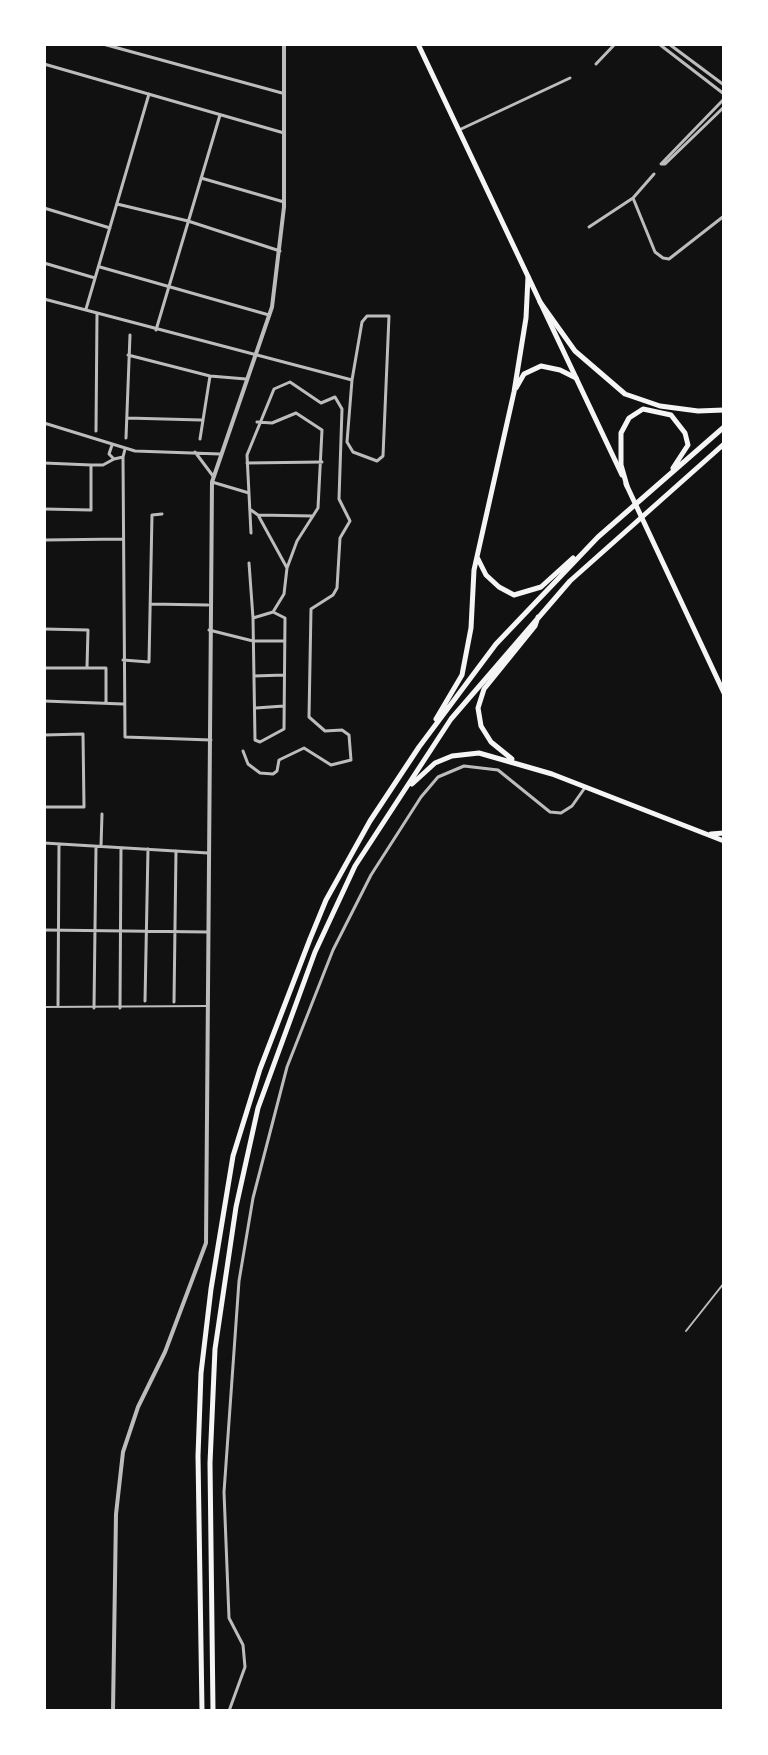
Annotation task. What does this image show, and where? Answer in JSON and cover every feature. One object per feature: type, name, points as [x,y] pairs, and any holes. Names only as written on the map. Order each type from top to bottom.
[{"type":"main road","points":[[418,44],[724,693]]},
{"type":"main road","points":[[202,1711],[198,1456],[201,1373],[233,1156],[260,1069],[326,900],[370,821],[462,675],[477,557],[514,392],[526,318],[528,277]]},
{"type":"main road","points":[[540,302],[575,351],[625,394],[660,406],[698,411],[724,410]]},
{"type":"main road","points":[[514,392],[524,374],[541,366],[576,378]]},
{"type":"main road","points":[[627,486],[621,465],[621,433],[633,414],[652,408],[678,420],[688,445],[677,463],[652,490]]},
{"type":"main road","points":[[477,557],[486,575],[514,595],[541,587],[724,427]]},
{"type":"main road","points":[[213,1711],[210,1449],[215,1349],[236,1207],[258,1108],[315,952],[355,866],[451,719],[570,581],[704,461],[724,447]]},
{"type":"main road","points":[[419,747],[496,644],[598,537]]},
{"type":"main road","points":[[516,762],[491,742],[481,726],[478,708],[484,689],[535,626],[538,616]]},
{"type":"main road","points":[[408,787],[435,763],[452,756],[479,753],[516,762],[585,786],[724,841]]},
{"type":"main road","points":[[710,834],[724,833]]},
{"type":"street","points":[[103,44],[282,93]]},
{"type":"street","points":[[120,44],[123,49]]},
{"type":"street","points":[[113,1711],[116,1514],[123,1452],[138,1407],[165,1352],[206,1243],[211,740],[208,605],[212,479],[269,315],[280,251],[284,202],[284,44]]},
{"type":"street","points":[[596,64],[615,44]]},
{"type":"street","points":[[659,44],[724,97],[661,164],[665,164],[724,107]]},
{"type":"street","points":[[669,44],[724,85]]},
{"type":"street","points":[[44,64],[284,133]]},
{"type":"street","points":[[459,130],[570,78]]},
{"type":"street","points":[[86,311],[149,94]]},
{"type":"street","points":[[156,330],[220,115]]},
{"type":"street","points":[[589,227],[633,198],[654,174]]},
{"type":"street","points":[[201,178],[284,202]]},
{"type":"street","points":[[633,198],[655,252],[663,258],[669,259],[724,216]]},
{"type":"street","points":[[117,204],[188,221],[280,251]]},
{"type":"street","points":[[44,208],[110,228]]},
{"type":"street","points":[[44,263],[95,278]]},
{"type":"street","points":[[99,266],[269,315]]},
{"type":"street","points":[[44,299],[254,357],[352,380]]},
{"type":"street","points":[[96,431],[97,314]]},
{"type":"street","points":[[367,316],[389,316],[383,456],[377,461],[353,452],[347,442],[352,380],[362,322],[367,316]]},
{"type":"street","points":[[126,438],[130,335]]},
{"type":"street","points":[[128,355],[210,376],[246,379]]},
{"type":"street","points":[[200,439],[210,376]]},
{"type":"street","points":[[243,751],[248,764],[260,773],[273,774],[277,771],[279,760],[304,748],[331,765],[351,760],[349,735],[342,730],[325,731],[309,717],[311,609],[333,595],[337,588],[340,538],[350,521],[339,499],[340,401],[335,397],[321,403],[294,384],[281,383],[257,422],[247,463],[251,533]]},
{"type":"street","points":[[253,618],[273,612],[284,594],[287,568],[302,530],[318,508],[322,462],[322,430],[296,413],[272,423],[257,422]]},
{"type":"street","points":[[127,418],[201,420]]},
{"type":"street","points":[[44,423],[113,444],[119,443],[125,449],[220,454]]},
{"type":"street","points":[[113,444],[109,454],[114,459]]},
{"type":"street","points":[[125,449],[125,737],[211,740]]},
{"type":"street","points":[[195,452],[212,479],[249,493]]},
{"type":"street","points":[[44,463],[103,465],[123,457]]},
{"type":"street","points":[[247,463],[322,462]]},
{"type":"street","points":[[44,509],[91,510],[91,465]]},
{"type":"street","points":[[249,509],[258,515],[287,568]]},
{"type":"street","points":[[123,660],[149,662],[152,515],[162,514]]},
{"type":"street","points":[[258,515],[313,516]]},
{"type":"street","points":[[44,540],[123,539]]},
{"type":"street","points":[[249,563],[255,740],[260,742],[284,729],[285,618],[273,612]]},
{"type":"street","points":[[150,604],[208,605]]},
{"type":"street","points":[[44,629],[88,630],[87,667]]},
{"type":"street","points":[[209,630],[253,641],[285,641]]},
{"type":"street","points":[[44,668],[106,668],[106,703]]},
{"type":"street","points":[[254,676],[284,675]]},
{"type":"street","points":[[44,701],[123,704]]},
{"type":"street","points":[[254,708],[284,706]]},
{"type":"street","points":[[44,735],[83,734],[84,807],[44,807]]},
{"type":"street","points":[[229,1711],[245,1667],[243,1645],[229,1618],[224,1492],[239,1281],[253,1198],[293,1053],[333,950],[371,875],[421,797],[438,777],[464,766],[498,770],[550,812],[561,813],[572,806],[585,786]]},
{"type":"street","points":[[94,1008],[102,814]]},
{"type":"street","points":[[44,843],[210,853]]},
{"type":"street","points":[[58,1005],[59,844]]},
{"type":"street","points":[[120,1008],[121,848]]},
{"type":"street","points":[[145,1001],[148,849]]},
{"type":"street","points":[[174,1002],[176,851]]},
{"type":"street","points":[[44,930],[209,932]]},
{"type":"street","points":[[44,1007],[208,1006]]},
{"type":"street","points":[[686,1331],[724,1283]]}]
